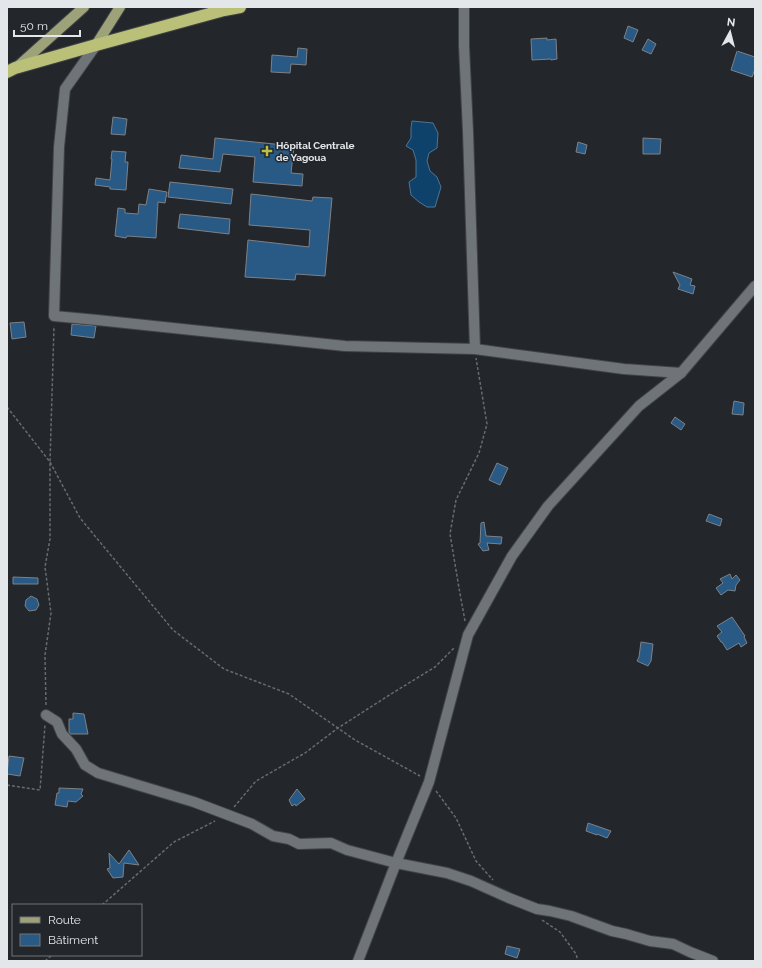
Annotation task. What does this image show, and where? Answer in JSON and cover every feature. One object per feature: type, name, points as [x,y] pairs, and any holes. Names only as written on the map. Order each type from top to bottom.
[{"type":"highway","points":[[11,70],[96,45],[240,7]]},
{"type":"main road","points":[[11,70],[84,7]]},
{"type":"main road","points":[[96,45],[120,7]]},
{"type":"street","points":[[464,7],[464,46],[475,349]]},
{"type":"street","points":[[96,45],[65,89],[59,146],[54,316],[345,346],[475,349],[624,369],[681,373]]},
{"type":"street","points":[[358,961],[429,782],[468,635],[512,556],[548,506],[639,406],[681,373],[755,286]]},
{"type":"street","points":[[46,715],[57,722],[62,734],[76,749],[85,765],[98,773],[194,802],[228,814],[252,824],[273,836],[288,839],[299,844],[331,843],[347,850],[396,863],[447,874],[471,881],[537,909],[571,916],[612,931],[650,941],[673,944],[713,961]]},
{"type":"path","points":[[7,785],[40,790],[46,715],[45,655],[51,613],[45,568],[50,539],[50,462],[54,316]]},
{"type":"path","points":[[103,904],[174,842],[228,814],[256,781],[305,753],[338,728],[435,667],[468,635],[450,534],[456,500],[479,453],[487,424],[475,349]]},
{"type":"path","points":[[7,408],[50,462],[80,518],[173,630],[224,669],[289,694],[355,740],[429,782],[456,818],[476,861],[495,882]]},
{"type":"path","points":[[541,920],[560,932],[576,954],[578,961]]},
{"type":"water","points":[[412,121],[433,123],[438,133],[437,148],[429,153],[427,161],[430,171],[437,177],[441,187],[435,207],[427,207],[411,195],[409,182],[416,177],[416,160],[413,150],[406,146],[411,138]]},
{"type":"building","points":[[628,26],[638,30],[633,42],[624,38]]},
{"type":"building","points":[[547,38],[547,40],[556,39],[557,59],[532,60],[531,39]]},
{"type":"building","points":[[648,39],[656,44],[651,54],[642,50]]},
{"type":"building","points":[[298,48],[307,49],[306,65],[291,64],[290,73],[271,72],[272,55],[297,57]]},
{"type":"building","points":[[737,51],[755,57],[755,69],[752,77],[731,70]]},
{"type":"building","points":[[113,117],[127,119],[125,135],[111,134]]},
{"type":"building","points":[[215,138],[294,146],[291,173],[303,174],[302,186],[253,182],[255,157],[223,154],[220,172],[179,168],[181,155],[213,159]]},
{"type":"building","points":[[643,138],[661,139],[660,154],[643,154]]},
{"type":"building","points":[[578,142],[587,145],[585,154],[576,152]]},
{"type":"building","points":[[112,151],[126,152],[125,162],[128,162],[126,190],[110,189],[110,187],[95,185],[96,178],[110,180]]},
{"type":"building","points":[[170,182],[233,189],[231,204],[168,197]]},
{"type":"building","points":[[149,189],[167,192],[165,203],[158,202],[156,238],[127,236],[126,238],[115,236],[118,208],[125,209],[125,213],[138,214],[139,204],[146,205]]},
{"type":"building","points":[[251,194],[312,201],[313,197],[332,198],[325,276],[296,274],[295,280],[245,277],[248,240],[309,247],[310,230],[249,225]]},
{"type":"building","points":[[180,214],[230,219],[229,234],[178,228]]},
{"type":"building","points":[[673,272],[692,279],[690,285],[695,286],[693,294],[678,289],[680,285]]},
{"type":"building","points":[[24,322],[26,337],[12,339],[10,323]]},
{"type":"building","points":[[72,324],[96,326],[94,338],[71,335]]},
{"type":"building","points":[[734,401],[744,403],[743,415],[732,414]]},
{"type":"building","points":[[675,417],[685,424],[681,430],[671,423]]},
{"type":"building","points":[[497,463],[508,468],[500,485],[489,480]]},
{"type":"building","points":[[709,514],[722,519],[720,526],[706,521]]},
{"type":"building","points":[[484,522],[486,536],[502,537],[501,544],[487,543],[489,550],[483,551],[478,544],[480,543],[481,523]]},
{"type":"building","points":[[730,574],[732,579],[736,575],[740,580],[736,585],[735,591],[728,590],[721,595],[716,588],[723,583],[720,579]]},
{"type":"building","points":[[13,577],[38,578],[38,584],[13,584]]},
{"type":"building","points":[[31,596],[37,599],[39,605],[36,610],[29,611],[25,606],[26,600]]},
{"type":"building","points":[[732,617],[745,636],[744,637],[747,643],[741,647],[739,643],[727,650],[717,636],[722,632],[717,626]]},
{"type":"building","points":[[641,642],[653,644],[651,661],[648,666],[637,661]]},
{"type":"building","points":[[73,713],[84,714],[88,734],[70,734],[69,719],[73,719]]},
{"type":"building","points":[[9,756],[24,758],[20,776],[7,774]]},
{"type":"building","points":[[59,788],[83,789],[81,794],[83,796],[76,802],[68,801],[67,807],[55,805]]},
{"type":"building","points":[[297,789],[305,799],[296,806],[295,804],[292,806],[289,800]]},
{"type":"building","points":[[588,823],[611,831],[607,838],[597,835],[586,831]]},
{"type":"building","points":[[129,850],[139,865],[124,863],[123,877],[113,878],[107,869],[110,868],[109,853],[119,864]]},
{"type":"building","points":[[507,946],[520,949],[517,958],[505,954]]},
{"type":"place","name":"Hôpital Centrale de Yagoua","points":[[267,151]]}]
